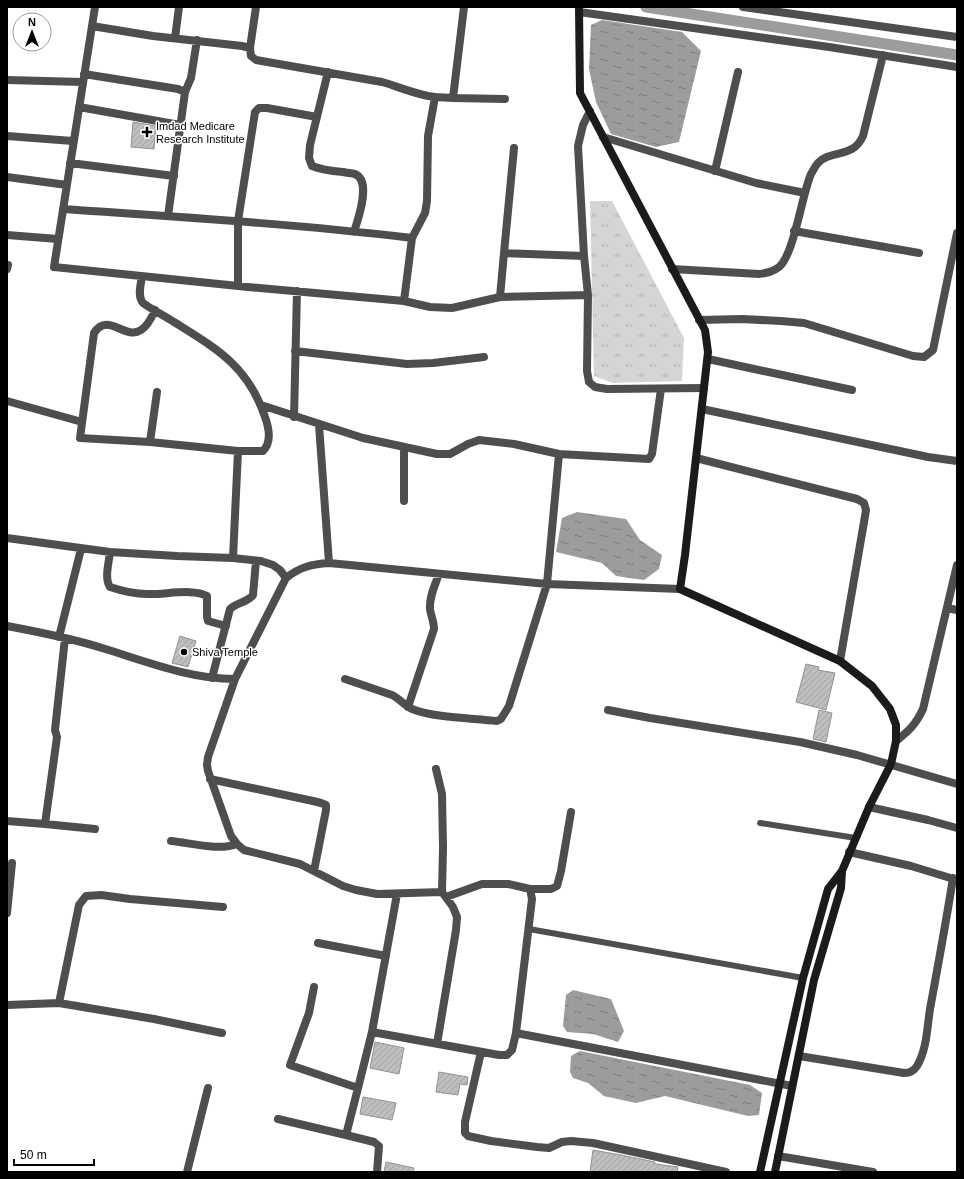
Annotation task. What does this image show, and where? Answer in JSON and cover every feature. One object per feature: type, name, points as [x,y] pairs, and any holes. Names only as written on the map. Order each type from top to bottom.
[{"type":"main road","points":[[579,10],[580,93],[705,330],[708,359],[680,589],[840,661],[872,686],[890,709],[896,725],[896,741],[891,764],[869,807],[842,871],[828,889],[803,978],[760,1172]]},
{"type":"main road","points":[[775,1172],[814,980],[842,888],[842,871]]},
{"type":"street","points":[[94,7],[54,267],[404,301],[430,307],[452,308],[500,297],[588,295]]},
{"type":"street","points":[[175,38],[179,7]]},
{"type":"street","points":[[256,7],[250,48],[251,56],[256,60],[382,82],[422,96],[505,99]]},
{"type":"street","points":[[453,98],[464,7]]},
{"type":"street","points":[[743,7],[957,36]]},
{"type":"street","points":[[579,10],[957,67]]},
{"type":"street","points":[[92,26],[250,48]]},
{"type":"street","points":[[168,216],[185,92],[191,78],[197,40]]},
{"type":"street","points":[[672,268],[759,274],[772,272],[781,266],[786,257],[805,193],[818,163],[827,158],[854,149],[860,143],[883,55]]},
{"type":"street","points":[[328,72],[309,158],[312,166],[321,169],[355,174],[361,178],[364,189],[363,199],[354,232]]},
{"type":"street","points":[[715,171],[738,72]]},
{"type":"street","points":[[7,80],[84,78],[178,89],[185,92]]},
{"type":"street","points":[[404,301],[412,238],[425,213],[427,201],[428,136],[435,97]]},
{"type":"street","points":[[79,107],[180,125]]},
{"type":"street","points":[[238,286],[238,222],[255,112],[259,108],[267,108],[317,118]]},
{"type":"street","points":[[590,111],[583,125],[578,146],[584,256],[588,295],[587,371],[589,382],[595,387],[607,389],[704,388]]},
{"type":"street","points":[[7,136],[73,141]]},
{"type":"street","points":[[603,137],[756,183],[805,193]]},
{"type":"street","points":[[500,297],[514,148]]},
{"type":"street","points":[[70,163],[174,176]]},
{"type":"street","points":[[7,176],[67,185]]},
{"type":"street","points":[[63,209],[168,216],[412,238]]},
{"type":"street","points":[[794,231],[919,253]]},
{"type":"street","points":[[699,320],[781,320],[804,323],[914,356],[924,357],[933,350],[957,233]]},
{"type":"street","points":[[7,236],[58,239]]},
{"type":"street","points":[[504,253],[584,256]]},
{"type":"street","points":[[142,276],[140,297],[144,303],[156,310],[197,337],[234,364],[246,378],[261,405],[269,430],[267,447],[263,451],[238,451],[150,442],[80,438],[94,332],[98,326],[104,324],[134,333],[141,331],[156,310]]},
{"type":"street","points":[[294,417],[297,291]]},
{"type":"street","points":[[296,351],[407,364],[433,364],[484,357]]},
{"type":"street","points":[[708,359],[852,390]]},
{"type":"street","points":[[261,405],[294,417],[363,438],[437,454],[450,454],[479,440],[514,444],[559,454],[649,459],[652,454],[661,389]]},
{"type":"street","points":[[150,442],[157,392]]},
{"type":"street","points":[[7,401],[82,422]]},
{"type":"street","points":[[702,409],[928,457],[957,461]]},
{"type":"street","points":[[319,425],[329,563]]},
{"type":"street","points":[[404,448],[404,501]]},
{"type":"street","points":[[233,558],[238,451]]},
{"type":"street","points":[[345,679],[398,698],[408,707],[424,713],[443,716],[497,720],[501,719],[511,701],[547,584],[559,454]]},
{"type":"street","points":[[696,458],[857,499],[864,503],[866,510],[840,661]]},
{"type":"street","points":[[7,538],[110,552],[256,560],[272,565],[280,570],[286,578]]},
{"type":"street","points":[[45,824],[57,737],[55,730],[62,637],[81,549]]},
{"type":"street","points":[[110,552],[107,577],[107,583],[110,587],[140,594],[203,594],[207,596],[208,621],[226,626]]},
{"type":"street","points":[[212,678],[230,609],[234,605],[250,598],[253,595],[256,560]]},
{"type":"street","points":[[571,812],[561,871],[557,886],[551,889],[530,889],[508,884],[482,884],[444,894],[377,894],[343,886],[300,864],[244,850],[231,836],[210,779],[207,765],[208,757],[235,679],[286,578],[296,570],[306,566],[329,563],[547,584],[680,589]]},
{"type":"street","points":[[896,741],[918,720],[923,709],[957,565]]},
{"type":"street","points":[[408,707],[434,629],[430,603],[439,574]]},
{"type":"street","points":[[947,608],[957,610]]},
{"type":"street","points":[[7,626],[75,640],[165,667],[212,678],[235,679]]},
{"type":"street","points":[[608,710],[800,742],[891,764],[957,784]]},
{"type":"street","points":[[436,769],[442,794],[444,894],[453,907],[457,917],[437,1044]]},
{"type":"street","points":[[210,779],[326,805],[314,871]]},
{"type":"street","points":[[869,807],[957,828]]},
{"type":"street","points":[[7,821],[95,830]]},
{"type":"street","points":[[171,841],[219,847],[230,847],[237,844]]},
{"type":"street","points":[[799,1056],[909,1073],[914,1070],[920,1060],[925,1044],[927,1024],[955,879],[911,866],[849,852]]},
{"type":"street","points":[[7,913],[12,863]]},
{"type":"street","points":[[372,1032],[481,1052],[508,1055],[512,1050],[516,1032],[532,899],[530,889]]},
{"type":"street","points":[[346,1135],[372,1032],[397,894]]},
{"type":"street","points":[[59,1003],[79,905],[86,896],[101,895],[223,907]]},
{"type":"street","points":[[318,943],[386,956]]},
{"type":"street","points":[[314,986],[309,1013],[290,1064],[358,1088]]},
{"type":"street","points":[[7,1005],[59,1003],[154,1019],[222,1033]]},
{"type":"street","points":[[516,1032],[792,1086]]},
{"type":"street","points":[[481,1052],[465,1122],[465,1133],[468,1136],[491,1141],[549,1148],[562,1142],[581,1141],[726,1172]]},
{"type":"street","points":[[187,1172],[208,1088]]},
{"type":"street","points":[[278,1119],[374,1142],[378,1146],[377,1172]]},
{"type":"street","points":[[778,1156],[873,1172]]},
{"type":"lane","points":[[760,823],[856,838]]},
{"type":"lane","points":[[529,928],[803,978]]},
{"type":"green space","points":[[590,201],[612,201],[684,338],[682,381],[613,383],[594,376]]},
{"type":"water","points":[[602,20],[682,32],[701,51],[679,142],[656,147],[611,134],[596,102],[589,69],[591,25]]},
{"type":"water","points":[[577,512],[626,519],[640,540],[662,555],[659,569],[644,580],[616,576],[602,563],[556,552],[562,518]]},
{"type":"water","points":[[573,990],[611,999],[624,1031],[618,1042],[593,1034],[567,1032],[563,1026],[566,995]]},
{"type":"water","points":[[580,1051],[750,1085],[762,1093],[759,1115],[748,1116],[665,1096],[636,1103],[604,1096],[588,1083],[573,1078],[570,1072],[571,1056]]},
{"type":"building","points":[[133,122],[156,126],[154,149],[131,147]]},
{"type":"building","name":"Shiva Temple","points":[[180,636],[196,641],[188,667],[172,663]]},
{"type":"building","points":[[806,664],[819,667],[818,670],[835,673],[826,710],[796,702]]},
{"type":"building","points":[[819,710],[832,713],[826,742],[813,739]]},
{"type":"building","points":[[375,1042],[404,1048],[399,1074],[370,1068]]},
{"type":"building","points":[[439,1072],[468,1077],[467,1085],[460,1084],[458,1095],[436,1092]]},
{"type":"building","points":[[363,1097],[396,1103],[392,1120],[360,1114]]},
{"type":"building","points":[[593,1150],[655,1162],[655,1164],[678,1167],[677,1172],[590,1172]]},
{"type":"building","points":[[386,1162],[414,1168],[413,1172],[384,1172]]},
{"type":"waterway","points":[[646,7],[957,55]]},
{"type":"place","name":"Imdad Medicare Research Institute","points":[[147,132]]},
{"type":"place","name":"Shiva Temple","points":[[184,652]]}]
